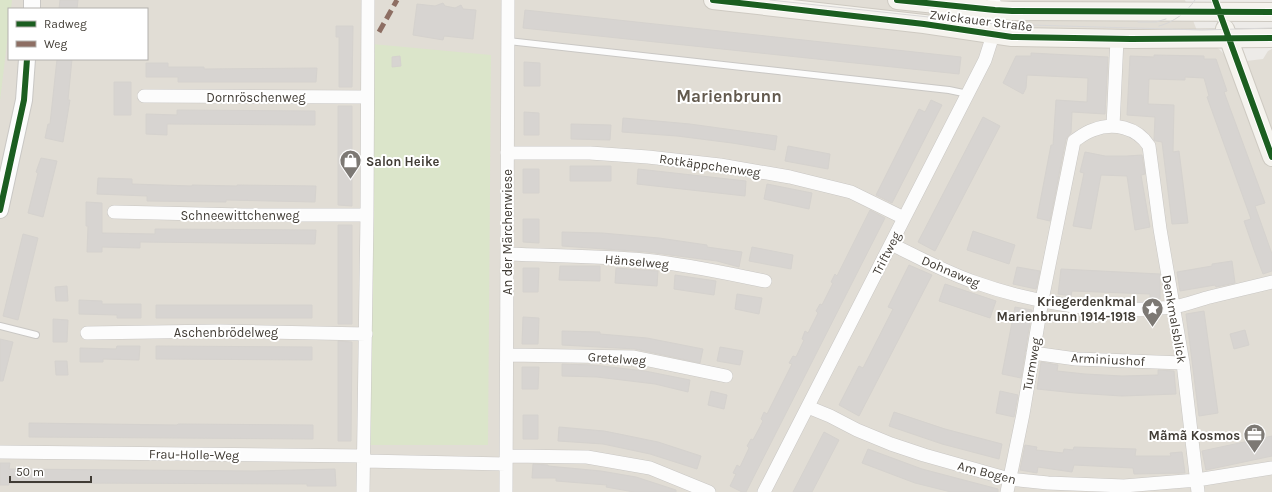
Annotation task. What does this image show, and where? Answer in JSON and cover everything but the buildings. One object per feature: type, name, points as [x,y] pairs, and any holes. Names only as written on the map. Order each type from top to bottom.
[{"type":"main road","name":"Zwickauer Straße","points":[[712,0],[924,24],[1012,37],[1117,39],[1272,38]]},
{"type":"main road","name":"Zwickauer Straße","points":[[905,0],[994,5],[1093,8],[1217,6],[1272,12]]},
{"type":"main road","points":[[1217,6],[1272,157]]},
{"type":"street","points":[[363,492],[366,334],[368,0]]},
{"type":"street","name":"An der Märchenwiese","points":[[506,492],[508,0]]},
{"type":"street","name":"Triftweg","points":[[764,492],[985,60],[993,35],[994,5]]},
{"type":"street","points":[[1113,126],[1117,39]]},
{"type":"street","points":[[0,210],[24,100],[27,60]]},
{"type":"street","name":"Dornröschenweg","points":[[144,96],[367,97]]},
{"type":"street","name":"Turmweg","points":[[1008,486],[1034,353],[1042,300],[1074,141],[1091,130],[1104,126],[1113,126]]},
{"type":"street","name":"Denkmalsblick","points":[[1113,126],[1136,132],[1149,146],[1160,229],[1183,363],[1198,486]]},
{"type":"street","name":"Rotkäppchenweg","points":[[507,153],[590,153],[648,157],[720,165],[790,177],[851,192],[904,218]]},
{"type":"street","name":"Schneewittchenweg","points":[[114,212],[243,215],[367,215]]},
{"type":"street","name":"Dohnaweg","points":[[891,244],[946,271],[973,282],[1042,300],[1094,309],[1132,310],[1173,307],[1272,282]]},
{"type":"street","name":"Hänselweg","points":[[507,254],[645,260],[708,269],[765,281]]},
{"type":"street","name":"Aschenbrödelweg","points":[[87,333],[220,331],[366,334]]},
{"type":"street","name":"Arminiushof","points":[[1034,353],[1076,358],[1183,363]]},
{"type":"street","name":"Gretelweg","points":[[507,355],[634,357],[726,376]]},
{"type":"street","name":"Am Bogen","points":[[808,407],[891,444],[1008,486],[1048,483],[1124,486],[1198,486],[1272,468]]},
{"type":"street","name":"Frau-Holle-Weg","points":[[0,452],[364,459]]},
{"type":"street","points":[[364,459],[506,460],[587,457],[650,468],[709,492]]},
{"type":"lane","points":[[508,41],[949,90],[968,94]]},
{"type":"lane","points":[[0,326],[36,335]]},
{"type":"shaded area","points":[[0,0],[1185,0],[1203,46],[1216,47],[1224,54],[1229,63],[1263,59],[1268,51],[1272,49],[1272,492],[0,492]]},
{"type":"green space","points":[[0,0],[12,0],[11,8],[8,8],[8,34],[0,101]]},
{"type":"green space","points":[[372,44],[491,55],[488,445],[369,445]]},
{"type":"tram line","points":[[770,0],[994,24],[1202,30],[1272,28]]},
{"type":"tram line","points":[[1159,26],[1170,22],[1179,16],[1188,9],[1195,0]]},
{"type":"tram line","points":[[1138,22],[1156,22],[1166,19]]},
{"type":"marked path","points":[[379,32],[397,0]]},
{"type":"cycle path","points":[[713,0],[924,24],[1012,37],[1131,39],[1272,38]]},
{"type":"cycle path","points":[[897,0],[1012,11],[1272,12]]},
{"type":"cycle path","points":[[1215,0],[1272,157]]},
{"type":"cycle path","points":[[0,210],[24,100],[27,60]]},
{"type":"place","name":"Salon Heike","points":[[350,180]]},
{"type":"place","name":"Kriegerdenkmal Marienbrunn 1914-1918","points":[[1152,328]]},
{"type":"place","name":"Mãmã Kosmos","points":[[1255,454]]},
{"type":"district","name":"Marienbrunn","points":[[729,96]]}]
